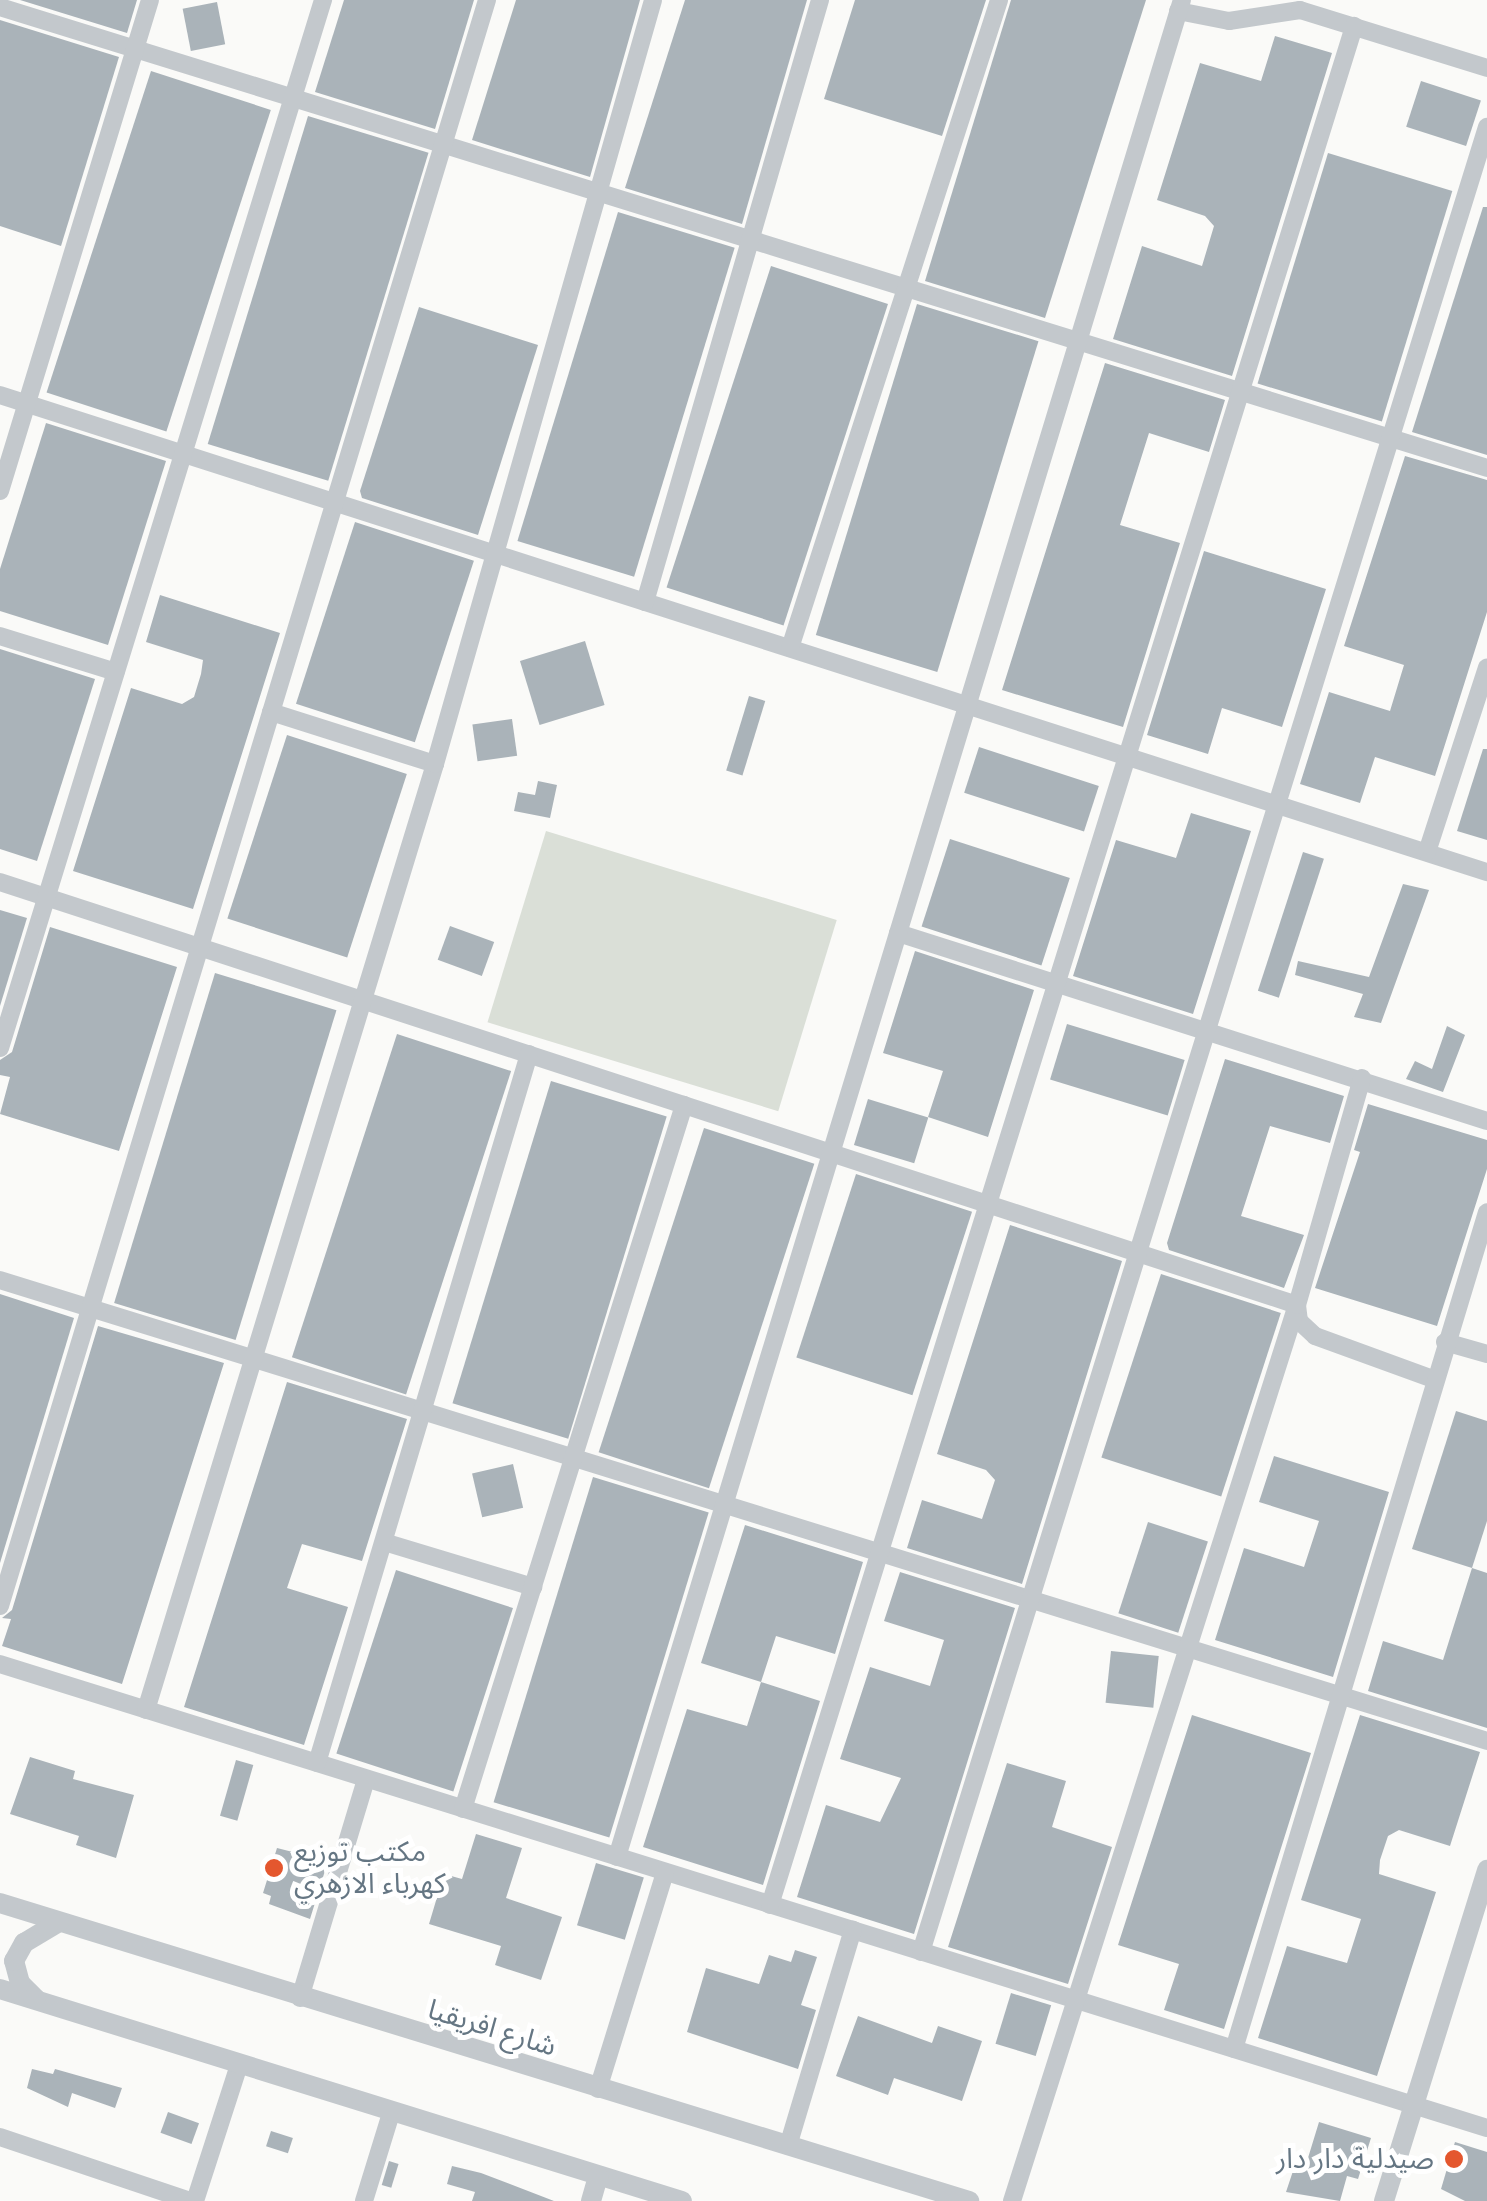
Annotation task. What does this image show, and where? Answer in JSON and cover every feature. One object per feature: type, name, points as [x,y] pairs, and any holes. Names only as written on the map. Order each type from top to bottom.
[{"type":"street","points":[[0,492],[150,0]]},
{"type":"street","points":[[0,1048],[323,0]]},
{"type":"street","points":[[0,1606],[487,0]]},
{"type":"street","points":[[146,1710],[359,999],[435,764],[490,552],[653,0]]},
{"type":"street","points":[[646,602],[747,238],[820,0]]},
{"type":"street","points":[[790,648],[999,0]]},
{"type":"street","points":[[617,1857],[1180,5],[1229,21],[1300,10],[1487,68]]},
{"type":"street","points":[[0,7],[1487,468]]},
{"type":"street","points":[[770,1904],[882,1553],[1053,983],[1130,757],[1239,391],[1354,26]]},
{"type":"street","points":[[921,1952],[1210,1031],[1388,437],[1487,128]]},
{"type":"street","points":[[0,394],[1487,872]]},
{"type":"street","points":[[0,636],[116,672]]},
{"type":"street","points":[[1427,852],[1487,668]]},
{"type":"street","points":[[271,712],[435,764]]},
{"type":"street","points":[[0,882],[1296,1305]]},
{"type":"street","points":[[898,933],[1487,1121]]},
{"type":"street","points":[[317,1763],[530,1054]]},
{"type":"street","points":[[1012,2201],[1296,1305],[1362,1078]]},
{"type":"street","points":[[463,1809],[684,1105]]},
{"type":"street","points":[[1234,2049],[1487,1212]]},
{"type":"street","points":[[0,1280],[1487,1740]]},
{"type":"street","points":[[1296,1305],[1299,1321],[1314,1336],[1434,1379]]},
{"type":"street","points":[[1446,1342],[1487,1354]]},
{"type":"street","points":[[384,1542],[533,1587]]},
{"type":"street","points":[[0,1664],[1487,2128]]},
{"type":"street","points":[[300,1998],[366,1779]]},
{"type":"street","points":[[1384,2201],[1487,1870]]},
{"type":"street","points":[[598,2089],[665,1872]]},
{"type":"street","name":"شارع افريقيا","points":[[0,1903],[968,2201]]},
{"type":"street","points":[[39,2001],[20,1983],[14,1961],[24,1942],[59,1922]]},
{"type":"street","points":[[788,2146],[853,1930]]},
{"type":"street","points":[[0,1989],[682,2201]]},
{"type":"street","points":[[0,2137],[192,2201],[239,2066]]},
{"type":"street","points":[[364,2201],[390,2113]]},
{"type":"street","points":[[590,2201],[598,2176]]},
{"type":"shaded area","points":[[546,831],[837,920],[778,1111],[488,1022]]},
{"type":"building","points":[[20,0],[137,0],[127,33]]},
{"type":"building","points":[[344,0],[474,0],[435,129],[315,92]]},
{"type":"building","points":[[516,0],[640,0],[590,177],[472,140]]},
{"type":"building","points":[[685,0],[807,0],[742,224],[625,188]]},
{"type":"building","points":[[855,0],[986,0],[942,136],[824,99]]},
{"type":"building","points":[[1011,0],[1146,0],[1045,318],[925,281]]},
{"type":"building","points":[[217,2],[225,44],[191,51],[183,9]]},
{"type":"building","points":[[0,20],[119,57],[61,246],[0,226]]},
{"type":"building","points":[[1275,36],[1332,53],[1232,376],[1113,339],[1142,246],[1202,266],[1214,226],[1205,216],[1157,200],[1200,63],[1261,81]]},
{"type":"building","points":[[151,71],[271,110],[166,431],[47,392]]},
{"type":"building","points":[[1421,81],[1481,100],[1466,146],[1406,127]]},
{"type":"building","points":[[308,116],[428,153],[328,481],[208,444]]},
{"type":"building","points":[[1328,153],[1452,191],[1382,421],[1258,383]]},
{"type":"building","points":[[1483,207],[1487,207],[1487,455],[1412,432]]},
{"type":"building","points":[[618,212],[735,248],[634,577],[517,541]]},
{"type":"building","points":[[771,266],[888,304],[784,625],[667,587]]},
{"type":"building","points":[[917,304],[1038,341],[937,672],[816,635]]},
{"type":"building","points":[[419,307],[538,345],[478,535],[362,498],[360,491]]},
{"type":"building","points":[[1105,363],[1225,400],[1209,452],[1149,433],[1120,525],[1180,543],[1123,727],[1002,690]]},
{"type":"building","points":[[46,423],[166,461],[108,645],[0,611],[0,569]]},
{"type":"building","points":[[1405,456],[1487,480],[1487,612],[1435,776],[1375,757],[1360,803],[1300,784],[1329,692],[1390,711],[1404,665],[1344,646]]},
{"type":"building","points":[[355,522],[474,561],[415,742],[296,704]]},
{"type":"building","points":[[1204,551],[1326,589],[1282,727],[1222,708],[1208,754],[1147,735]]},
{"type":"building","points":[[160,595],[280,633],[193,909],[73,871],[131,688],[182,704],[194,697],[203,660],[146,642]]},
{"type":"building","points":[[585,641],[605,705],[540,725],[520,661]]},
{"type":"building","points":[[0,649],[95,679],[37,861],[0,849]]},
{"type":"building","points":[[749,696],[765,701],[742,776],[726,771]]},
{"type":"building","points":[[512,719],[517,756],[478,761],[472,725]]},
{"type":"building","points":[[287,735],[407,774],[347,957],[227,919]]},
{"type":"building","points":[[979,747],[1099,786],[1084,832],[964,793]]},
{"type":"building","points":[[1483,749],[1487,749],[1487,840],[1457,831]]},
{"type":"building","points":[[538,781],[557,785],[550,818],[514,811],[518,792],[535,795]]},
{"type":"building","points":[[1191,813],[1251,831],[1193,1014],[1073,976],[1116,840],[1176,858]]},
{"type":"building","points":[[950,839],[1070,878],[1041,965],[922,926]]},
{"type":"building","points":[[1303,852],[1324,859],[1279,998],[1258,991]]},
{"type":"building","points":[[1403,884],[1429,890],[1381,1023],[1354,1017],[1363,994],[1295,975],[1298,961],[1369,977]]},
{"type":"building","points":[[0,910],[27,918],[0,1006]]},
{"type":"building","points":[[450,926],[494,942],[482,976],[438,960]]},
{"type":"building","points":[[50,927],[177,967],[119,1151],[0,1114],[10,1077],[0,1075],[0,1060],[12,1052]]},
{"type":"building","points":[[915,951],[1034,990],[988,1137],[928,1117],[943,1071],[883,1053]]},
{"type":"building","points":[[215,973],[336,1010],[236,1340],[114,1303]]},
{"type":"building","points":[[1067,1024],[1185,1060],[1168,1115],[1050,1079]]},
{"type":"building","points":[[1447,1026],[1465,1035],[1443,1092],[1406,1079],[1415,1061],[1432,1069]]},
{"type":"building","points":[[397,1034],[511,1071],[406,1394],[292,1357]]},
{"type":"building","points":[[1225,1059],[1344,1096],[1330,1143],[1270,1126],[1241,1216],[1304,1235],[1284,1288],[1169,1250],[1167,1243]]},
{"type":"building","points":[[551,1081],[667,1116],[568,1439],[452,1403]]},
{"type":"building","points":[[868,1099],[928,1117],[914,1163],[854,1145]]},
{"type":"building","points":[[1368,1104],[1487,1140],[1487,1169],[1437,1326],[1315,1288],[1360,1152],[1354,1150]]},
{"type":"building","points":[[704,1128],[814,1164],[709,1488],[599,1452]]},
{"type":"building","points":[[856,1174],[972,1212],[912,1395],[796,1358]]},
{"type":"building","points":[[1010,1225],[1122,1261],[1022,1584],[907,1548],[922,1500],[982,1519],[995,1480],[986,1470],[937,1454]]},
{"type":"building","points":[[1161,1274],[1281,1313],[1221,1496],[1101,1458]]},
{"type":"building","points":[[0,1294],[74,1318],[0,1563]]},
{"type":"building","points":[[98,1326],[224,1363],[122,1684],[2,1646],[11,1619],[2,1618],[12,1610]]},
{"type":"building","points":[[287,1382],[407,1419],[362,1561],[302,1544],[287,1588],[348,1607],[304,1745],[184,1707]]},
{"type":"building","points":[[1456,1411],[1487,1421],[1487,1521],[1472,1568],[1412,1549]]},
{"type":"building","points":[[1274,1456],[1389,1492],[1333,1677],[1215,1640],[1244,1548],[1304,1567],[1319,1521],[1259,1502]]},
{"type":"building","points":[[513,1464],[523,1508],[482,1517],[472,1473]]},
{"type":"building","points":[[593,1477],[709,1512],[609,1838],[494,1802]]},
{"type":"building","points":[[1148,1522],[1208,1541],[1178,1633],[1118,1613]]},
{"type":"building","points":[[745,1525],[863,1562],[835,1654],[776,1636],[761,1682],[701,1663]]},
{"type":"building","points":[[1472,1568],[1487,1573],[1487,1728],[1368,1691],[1383,1641],[1443,1660]]},
{"type":"building","points":[[396,1570],[513,1608],[453,1792],[336,1754]]},
{"type":"building","points":[[900,1572],[1015,1608],[914,1934],[797,1897],[826,1805],[880,1822],[901,1778],[840,1759],[870,1667],[930,1686],[944,1640],[884,1621]]},
{"type":"building","points":[[1111,1651],[1159,1656],[1153,1708],[1106,1703]]},
{"type":"building","points":[[761,1682],[820,1701],[763,1885],[643,1847],[687,1709],[747,1726]]},
{"type":"building","points":[[1192,1715],[1311,1753],[1224,2029],[1164,2010],[1179,1964],[1118,1945]]},
{"type":"building","points":[[1360,1715],[1480,1752],[1450,1846],[1399,1830],[1388,1836],[1380,1860],[1379,1874],[1436,1892],[1377,2076],[1258,2038],[1287,1946],[1347,1963],[1361,1919],[1301,1900]]},
{"type":"building","points":[[30,1757],[75,1771],[73,1779],[134,1795],[116,1858],[76,1845],[79,1836],[10,1814]]},
{"type":"building","points":[[236,1760],[253,1765],[237,1821],[220,1816]]},
{"type":"building","points":[[1007,1763],[1066,1781],[1052,1827],[1112,1847],[1068,1984],[948,1947]]},
{"type":"building","points":[[476,1834],[522,1848],[506,1898],[562,1917],[541,1980],[495,1965],[501,1946],[429,1924],[444,1874],[462,1879]]},
{"type":"building","points":[[277,1848],[328,1861],[310,1919],[269,1904],[271,1896],[263,1893]]},
{"type":"building","points":[[596,1863],[644,1878],[625,1940],[577,1925]]},
{"type":"building","points":[[795,1950],[817,1957],[801,2005],[816,2010],[798,2069],[687,2032],[706,1968],[759,1984],[769,1955],[791,1962]]},
{"type":"building","points":[[1011,1993],[1051,2005],[1036,2056],[996,2044]]},
{"type":"building","points":[[858,2016],[932,2043],[938,2026],[982,2041],[962,2101],[894,2078],[888,2095],[836,2076]]},
{"type":"building","points":[[32,2069],[53,2074],[55,2069],[122,2088],[115,2108],[72,2093],[68,2107],[27,2088]]},
{"type":"building","points":[[168,2112],[199,2123],[191,2144],[160,2133]]},
{"type":"building","points":[[1319,2122],[1371,2138],[1358,2179],[1347,2176],[1340,2201],[1286,2192],[1294,2168],[1304,2171]]},
{"type":"building","points":[[271,2131],[293,2138],[288,2153],[266,2146]]},
{"type":"building","points":[[1455,2142],[1487,2152],[1487,2201],[1465,2201],[1441,2189]]},
{"type":"building","points":[[389,2161],[399,2164],[391,2188],[382,2185]]},
{"type":"building","points":[[452,2166],[554,2201],[472,2201],[475,2192],[447,2184]]},
{"type":"place","name":"مكتب توزيع كهرباء الازهري","points":[[274,1868]]},
{"type":"place","name":"صيدلية دار دار","points":[[1454,2159]]}]
